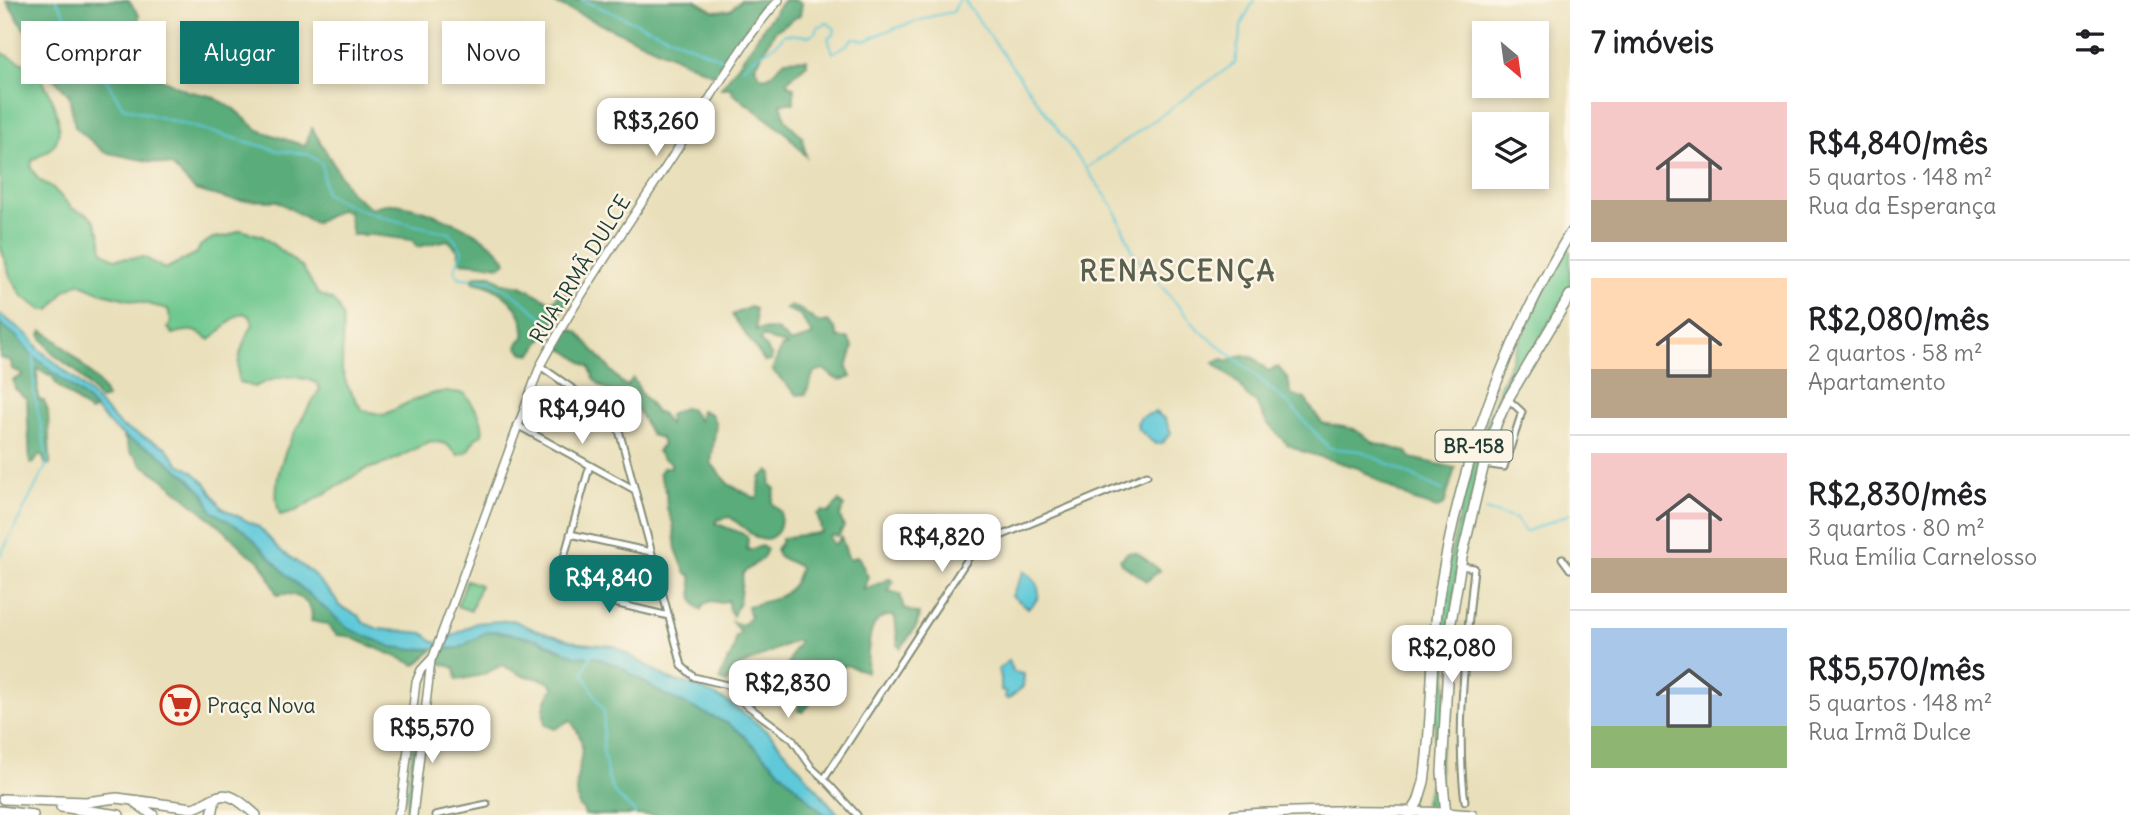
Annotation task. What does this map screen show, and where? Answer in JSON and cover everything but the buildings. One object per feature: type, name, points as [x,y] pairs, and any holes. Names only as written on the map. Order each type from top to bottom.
[{"type":"highway","name":"BR-158","points":[[1411,814],[1424,782],[1439,598],[1461,490],[1501,369],[1549,268],[1569,237]]},
{"type":"highway","name":"BR-158","points":[[1446,814],[1442,772],[1450,628],[1484,464],[1497,422],[1508,399],[1570,295]]},
{"type":"highway","points":[[1,799],[76,802],[131,799],[184,808],[200,806],[228,795],[256,815]]},
{"type":"highway","points":[[1,799],[118,815]]},
{"type":"highway","points":[[131,799],[153,815]]},
{"type":"highway","points":[[212,815],[215,799]]},
{"type":"highway","points":[[0,811],[33,815]]},
{"type":"highway","points":[[1234,815],[1294,811],[1472,815]]},
{"type":"street","name":"RUA IRMÃ DULCE","points":[[413,815],[432,659],[540,366],[648,194],[739,55],[779,0]]},
{"type":"street","points":[[540,366],[616,419],[682,666],[694,677],[727,685],[741,701],[792,739],[811,768],[857,815]]},
{"type":"street","points":[[1484,464],[1504,467],[1522,412],[1508,399]]},
{"type":"street","points":[[517,425],[635,490]]},
{"type":"street","points":[[590,466],[555,589],[669,616]]},
{"type":"street","points":[[824,779],[979,545],[1147,475]]},
{"type":"street","points":[[570,534],[651,552]]},
{"type":"street","points":[[1562,558],[1570,569]]},
{"type":"street","points":[[1461,566],[1474,568],[1463,712],[1461,778],[1465,801]]},
{"type":"street","points":[[1450,628],[1468,629]]},
{"type":"street","name":"RUA IRMÃ DULCE","points":[[396,815],[401,807],[413,697],[421,670],[432,659]]},
{"type":"street","points":[[413,697],[424,713]]},
{"type":"street","points":[[1445,712],[1463,712]]},
{"type":"street","points":[[435,815],[487,804]]},
{"type":"street","points":[[396,815],[405,815]]},
{"type":"green space","points":[[6,0],[128,0],[139,15],[139,21],[21,21],[21,24]]},
{"type":"green space","points":[[548,0],[695,0],[714,11],[730,10],[741,0],[767,0],[714,75]]},
{"type":"green space","points":[[784,0],[797,0],[802,4],[800,15],[775,31],[755,67],[760,76],[765,78],[785,60],[807,59],[807,64],[787,81],[789,86],[794,87],[794,103],[781,103],[786,121],[802,136],[806,156],[786,133],[732,93],[731,88],[721,88]]},
{"type":"green space","points":[[0,52],[21,62],[21,84],[44,84],[58,119],[58,138],[50,149],[32,160],[31,168],[39,180],[52,187],[73,209],[88,214],[94,220],[100,234],[102,250],[114,259],[144,257],[165,269],[197,253],[200,246],[213,238],[228,236],[241,230],[262,236],[303,268],[318,294],[337,305],[343,319],[342,370],[347,385],[362,410],[384,415],[433,393],[465,394],[480,418],[482,434],[475,439],[467,452],[458,455],[446,444],[431,441],[387,463],[364,470],[296,511],[280,515],[277,483],[286,449],[320,389],[317,383],[292,377],[270,380],[254,387],[239,382],[241,352],[253,324],[250,316],[243,313],[235,317],[210,340],[193,331],[173,334],[168,328],[171,321],[168,309],[102,293],[79,283],[65,291],[50,310],[42,310],[22,296],[10,276],[0,245]]},
{"type":"green space","points":[[166,81],[187,91],[211,96],[234,109],[258,130],[305,146],[312,128],[350,192],[371,208],[393,204],[438,216],[488,242],[506,262],[501,266],[461,262],[457,249],[448,240],[417,247],[412,240],[352,235],[348,212],[340,210],[315,223],[277,201],[232,200],[195,190],[172,166],[104,152],[75,127],[69,95],[59,84],[166,84]]},
{"type":"green space","points":[[1567,246],[1570,252],[1570,287],[1514,383],[1477,475],[1457,562],[1439,767],[1439,806],[1424,804],[1433,765],[1441,618],[1458,520],[1486,426],[1503,380],[1522,335]]},
{"type":"green space","points":[[491,275],[503,283],[521,286],[547,300],[555,300],[559,294],[566,293],[568,300],[532,354],[523,353],[517,347],[524,337],[524,327],[516,309],[502,294],[474,282],[472,278]]},
{"type":"green space","points":[[789,306],[799,309],[819,323],[828,321],[838,338],[848,338],[853,347],[847,368],[851,377],[836,379],[824,369],[814,372],[806,394],[797,395],[772,370],[782,346],[787,346],[763,336],[760,340],[772,356],[771,361],[765,362],[732,315],[750,307],[755,309],[756,330],[776,329],[791,343],[813,335],[799,314],[785,309]]},
{"type":"green space","points":[[0,323],[16,336],[32,355],[84,397],[95,410],[90,412],[57,385],[52,376],[37,369],[38,399],[44,401],[48,411],[50,464],[46,465],[43,457],[39,455],[34,463],[30,464],[27,399],[15,389],[13,380],[22,376],[21,373],[12,369],[11,361],[0,358]]},
{"type":"green space","points":[[568,328],[578,332],[621,382],[627,386],[633,378],[655,412],[661,413],[669,425],[669,415],[683,408],[690,409],[699,421],[701,410],[711,414],[716,424],[711,463],[728,484],[755,498],[758,496],[760,478],[769,471],[772,473],[770,484],[775,489],[772,503],[781,512],[780,526],[773,536],[764,540],[757,538],[730,517],[715,523],[746,535],[747,549],[761,546],[767,549],[763,558],[743,573],[739,602],[733,616],[728,600],[721,603],[711,601],[704,604],[701,610],[694,602],[690,574],[686,574],[676,549],[666,491],[659,474],[664,467],[671,467],[671,463],[657,451],[663,445],[661,438],[651,435],[638,410],[593,378],[590,367],[565,350],[555,347]]},
{"type":"green space","points":[[42,331],[79,361],[98,382],[107,398],[100,400],[76,371],[53,354],[40,335]]},
{"type":"green space","points":[[1243,355],[1254,358],[1268,371],[1278,367],[1288,379],[1291,394],[1305,399],[1322,423],[1354,429],[1375,443],[1407,452],[1411,458],[1455,468],[1444,505],[1437,508],[1415,501],[1358,468],[1301,451],[1287,444],[1267,423],[1256,403],[1246,395],[1240,385],[1214,363]]},
{"type":"green space","points":[[124,437],[154,450],[189,478],[205,495],[212,511],[245,531],[290,578],[349,629],[392,647],[433,650],[416,665],[348,636],[337,635],[326,624],[311,621],[310,609],[303,600],[291,595],[277,595],[260,561],[163,479],[140,463],[135,455],[131,454]]},
{"type":"green space","points":[[839,501],[844,506],[840,516],[844,527],[838,536],[831,535],[833,544],[841,537],[848,557],[851,559],[858,556],[868,577],[863,590],[890,578],[893,581],[889,591],[900,594],[904,609],[919,614],[917,625],[901,648],[898,646],[895,617],[886,616],[879,620],[870,635],[867,672],[846,665],[834,671],[827,685],[803,712],[798,711],[811,677],[809,674],[802,672],[795,692],[789,697],[774,686],[776,679],[785,672],[799,642],[796,640],[736,668],[726,683],[720,680],[734,648],[735,637],[741,633],[732,622],[743,625],[750,617],[747,606],[781,596],[788,591],[797,577],[800,567],[778,556],[776,549],[781,539],[822,532],[817,514],[823,511],[829,513]]},
{"type":"green space","points":[[1128,552],[1137,553],[1160,570],[1147,581],[1122,564],[1120,560]]},
{"type":"green space","points":[[467,580],[480,585],[471,611],[457,606]]},
{"type":"green space","points":[[495,631],[538,639],[556,649],[595,657],[617,665],[665,695],[727,723],[740,732],[825,815],[585,815],[579,807],[577,790],[582,751],[579,734],[570,720],[555,729],[545,725],[545,705],[554,687],[543,680],[519,674],[502,665],[482,675],[457,680],[455,668],[437,662],[439,650],[459,648],[486,632]]},
{"type":"green space","points":[[416,716],[420,716],[410,811],[406,811]]},
{"type":"water","points":[[0,314],[29,336],[39,349],[77,381],[122,427],[166,447],[178,463],[206,484],[222,508],[259,527],[280,550],[312,573],[336,599],[339,606],[359,616],[364,623],[378,629],[423,633],[435,642],[441,642],[476,623],[513,620],[535,630],[579,643],[614,646],[671,680],[693,685],[727,701],[753,720],[773,737],[839,815],[825,815],[740,732],[727,723],[665,695],[617,665],[595,657],[575,656],[538,639],[495,631],[486,632],[459,648],[410,649],[392,647],[349,629],[290,578],[245,531],[212,511],[205,495],[189,478],[154,450],[130,440],[112,427],[84,397],[32,355],[16,336],[0,323]]},
{"type":"water","points":[[1155,412],[1165,419],[1171,433],[1162,443],[1155,444],[1138,429],[1137,423],[1141,417]]},
{"type":"water","points":[[1024,571],[1037,584],[1039,594],[1034,604],[1028,608],[1012,596]]},
{"type":"water","points":[[1009,660],[1013,672],[1024,674],[1023,687],[1008,699],[1005,697],[1006,692],[1001,690],[998,670]]},
{"type":"waterway","points":[[56,0],[123,107],[280,151],[308,154],[322,164],[325,193],[370,213],[450,233],[462,251],[454,271],[460,278],[491,280],[553,326]]},
{"type":"waterway","points":[[582,0],[727,61]]},
{"type":"waterway","points":[[743,68],[781,40],[785,34],[808,36],[815,33],[817,27],[828,23],[835,29],[834,34],[828,38],[833,53],[853,38],[866,41],[884,32],[953,12],[959,0]]},
{"type":"waterway","points":[[964,0],[1113,206],[1134,254],[1199,330],[1291,406],[1329,448],[1361,451],[1442,490]]},
{"type":"waterway","points":[[1088,167],[1235,63],[1242,23],[1254,0]]},
{"type":"waterway","points":[[0,556],[48,462],[34,392],[34,356]]},
{"type":"waterway","points":[[1485,510],[1516,519],[1525,532],[1570,514]]},
{"type":"waterway","points":[[591,655],[583,673],[604,712],[603,749],[608,778],[615,794],[635,815]]},
{"type":"place","name":"Praça Nova","points":[[180,705]]},
{"type":"district","name":"RENASCENÇA","points":[[1178,271]]}]
